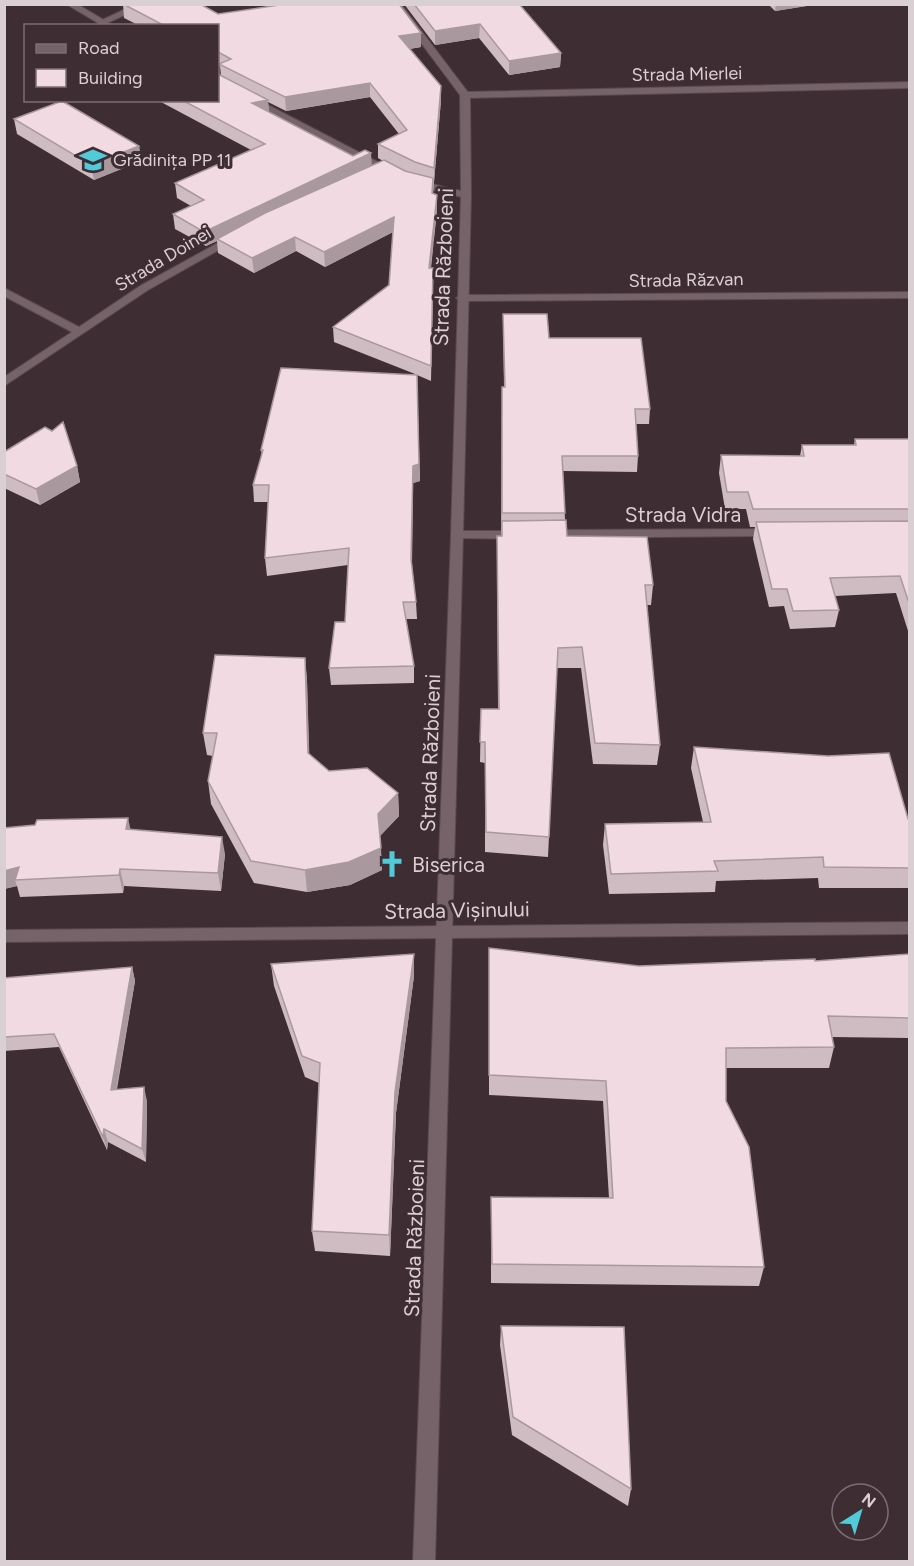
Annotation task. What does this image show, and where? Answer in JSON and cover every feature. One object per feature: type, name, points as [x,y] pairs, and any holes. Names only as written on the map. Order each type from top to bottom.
[{"type":"street","points":[[70,4],[106,24],[145,4]]},
{"type":"street","points":[[396,4],[465,95]]},
{"type":"street","points":[[219,83],[378,171],[426,187],[466,195]]},
{"type":"street","name":"Strada Mierlei","points":[[465,95],[909,85]]},
{"type":"street","name":"Strada Războieni","points":[[424,1562],[446,933],[466,195],[465,95]]},
{"type":"street","name":"Strada Doinei","points":[[4,383],[144,288],[248,230]]},
{"type":"street","points":[[4,291],[79,331]]},
{"type":"street","name":"Strada Răzvan","points":[[462,298],[909,295]]},
{"type":"street","name":"Strada Vidra","points":[[457,535],[790,533]]},
{"type":"street","name":"Strada Vișinului","points":[[4,936],[909,928]]},
{"type":"building","points":[[123,4],[200,4],[218,14],[286,4],[399,4],[421,33],[399,36],[441,86],[434,168],[415,162],[378,144],[407,130],[370,83],[285,97],[219,64],[231,59],[219,53],[219,24],[161,24]]},
{"type":"building","points":[[414,4],[519,4],[561,53],[509,61],[480,24],[435,31]]},
{"type":"building","points":[[219,75],[268,100],[252,103],[353,156],[365,150],[371,153],[204,232],[173,214],[204,200],[175,183],[265,144],[186,102],[219,102]]},
{"type":"building","points":[[64,102],[139,146],[91,165],[14,119]]},
{"type":"building","points":[[384,160],[405,171],[433,178],[432,193],[437,195],[429,268],[433,268],[431,366],[333,327],[389,285],[394,217],[324,252],[295,237],[252,258],[217,239],[265,213]]},
{"type":"building","points":[[503,314],[547,314],[549,338],[641,338],[650,409],[635,409],[638,456],[562,456],[565,513],[502,513],[502,387],[505,387]]},
{"type":"building","points":[[281,368],[417,375],[419,464],[413,466],[411,559],[416,602],[403,602],[414,666],[329,668],[335,622],[345,622],[349,548],[265,558],[269,485],[253,485]]},
{"type":"building","points":[[63,422],[77,466],[36,489],[4,474],[4,452],[45,427],[52,431]]},
{"type":"building","points":[[855,439],[909,439],[909,509],[753,509],[748,492],[727,492],[721,455],[804,456],[802,445],[856,445]]},
{"type":"building","points":[[566,520],[567,536],[647,537],[653,585],[645,585],[660,745],[595,743],[582,647],[558,648],[549,837],[486,832],[485,742],[480,742],[481,709],[499,709],[497,536],[502,536],[502,521]]},
{"type":"building","points":[[909,521],[909,603],[900,576],[830,578],[839,610],[793,611],[787,589],[772,589],[756,522]]},
{"type":"building","points":[[215,655],[305,658],[308,753],[329,771],[367,768],[398,793],[378,814],[381,848],[349,862],[305,870],[251,861],[208,781],[217,733],[203,733]]},
{"type":"building","points":[[694,747],[828,756],[889,753],[909,819],[909,868],[824,867],[823,857],[714,861],[718,871],[611,874],[605,824],[711,822]]},
{"type":"building","points":[[128,818],[126,829],[222,837],[218,873],[120,869],[119,875],[15,880],[19,867],[4,871],[4,828],[35,825],[37,820]]},
{"type":"building","points":[[489,948],[639,966],[815,959],[815,961],[909,954],[909,1018],[828,1016],[834,1047],[726,1048],[726,1101],[749,1147],[764,1267],[492,1264],[491,1197],[613,1198],[606,1081],[489,1075]]},
{"type":"building","points":[[414,954],[395,1092],[389,1235],[312,1231],[320,1063],[302,1056],[271,964]]},
{"type":"building","points":[[132,967],[111,1090],[144,1087],[142,1149],[104,1129],[103,1137],[54,1034],[4,1037],[4,978]]},
{"type":"building","points":[[501,1326],[624,1327],[631,1489],[513,1417]]},
{"type":"place","name":"Grădinița PP 11","points":[[93,160]]},
{"type":"place","name":"Biserica","points":[[392,864]]}]
